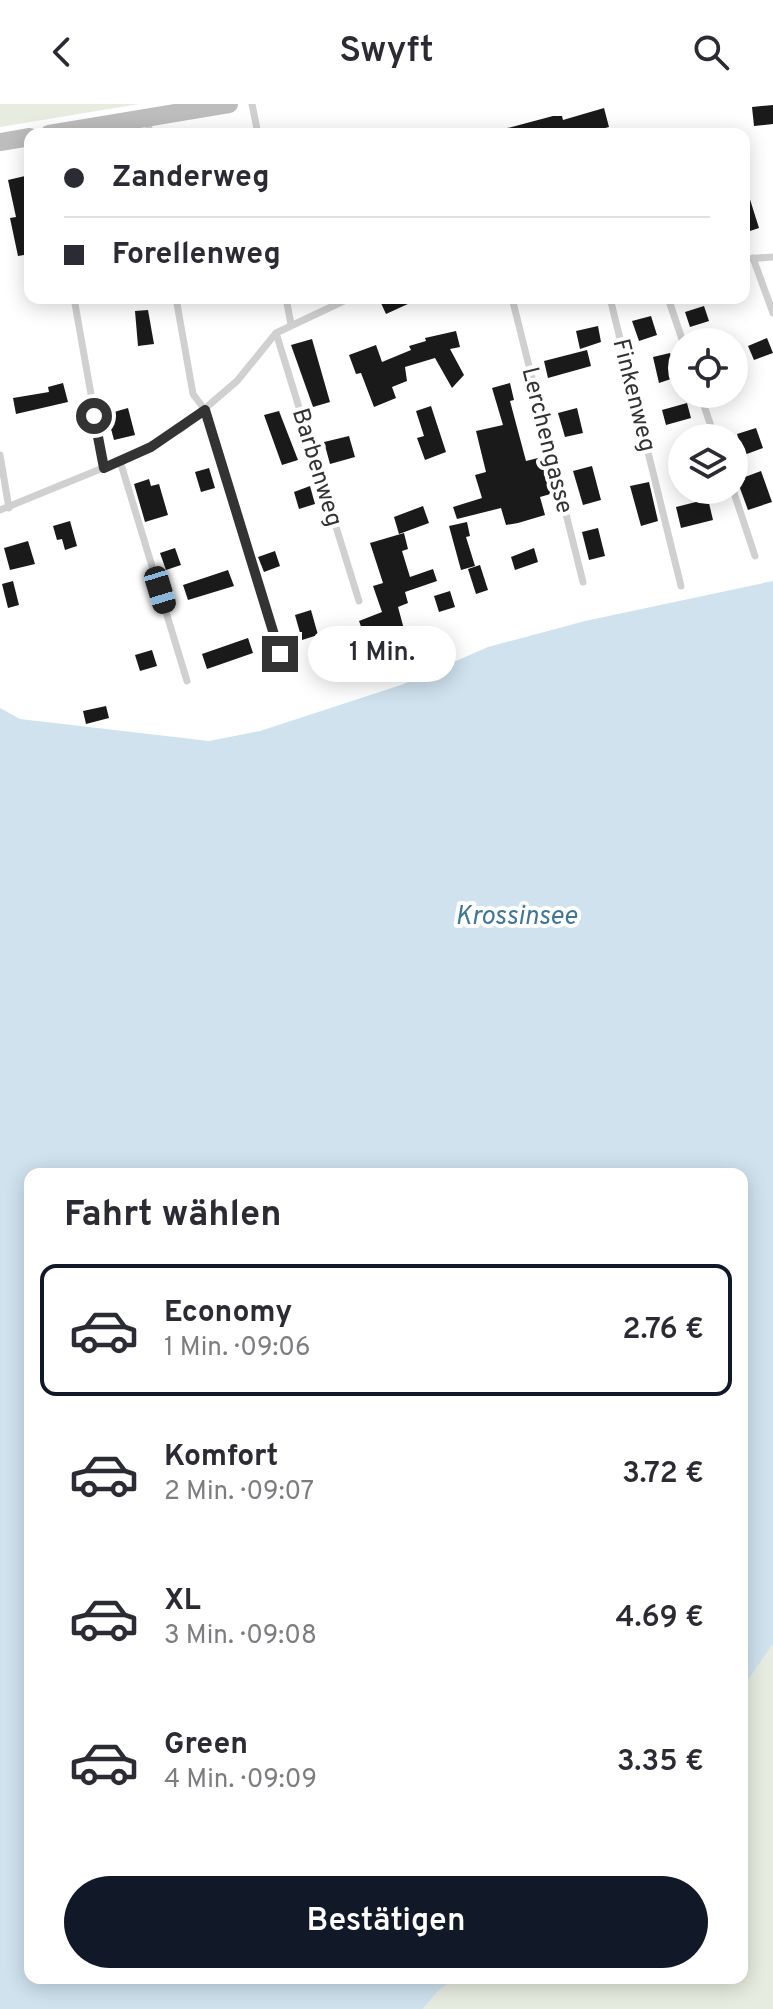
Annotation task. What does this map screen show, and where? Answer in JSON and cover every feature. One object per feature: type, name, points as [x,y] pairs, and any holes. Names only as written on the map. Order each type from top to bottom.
[{"type":"main road","points":[[123,128],[148,126],[229,104]]},
{"type":"main road","points":[[0,142],[24,138]]},
{"type":"lane","points":[[252,104],[257,128]]},
{"type":"lane","points":[[750,258],[773,257]]},
{"type":"lane","points":[[753,258],[773,313]]},
{"type":"lane","points":[[75,304],[104,468]]},
{"type":"lane","points":[[177,304],[193,394],[205,410],[280,654]]},
{"type":"lane","points":[[287,304],[291,324]]},
{"type":"lane","points":[[0,455],[4,509],[120,461],[181,429],[205,410],[237,381],[276,333],[336,304]]},
{"type":"lane","name":"Lerchengasse","points":[[514,304],[583,582]]},
{"type":"lane","name":"Finkenweg","points":[[611,304],[681,586]]},
{"type":"lane","points":[[670,304],[678,328]]},
{"type":"lane","name":"Barbenweg","points":[[276,333],[359,601]]},
{"type":"lane","points":[[120,461],[187,681]]},
{"type":"lane","points":[[738,504],[755,556]]},
{"type":"shaded area","points":[[0,104],[139,104],[0,127]]},
{"type":"shaded area","points":[[773,1644],[773,2009],[423,2009],[448,1984],[748,1984],[748,1680]]},
{"type":"water","name":"Krossinsee","points":[[773,581],[773,1644],[748,1680],[748,1168],[24,1168],[24,1984],[448,1984],[423,2009],[0,2009],[0,708],[20,719],[209,741],[260,731],[401,685],[488,647],[585,621]]},
{"type":"building","points":[[773,105],[773,124],[754,126],[752,107]]},
{"type":"building","points":[[604,108],[609,127],[508,128],[553,116],[562,116],[563,120]]},
{"type":"building","points":[[24,176],[24,255],[18,256],[10,218],[16,217],[8,180]]},
{"type":"building","points":[[750,200],[759,228],[750,231]]},
{"type":"building","points":[[381,304],[408,304],[386,314]]},
{"type":"building","points":[[704,306],[709,321],[690,327],[685,312]]},
{"type":"building","points":[[148,310],[154,344],[138,346],[135,311]]},
{"type":"building","points":[[651,316],[657,335],[639,341],[632,321]]},
{"type":"building","points":[[598,326],[601,342],[580,349],[576,331]]},
{"type":"building","points":[[456,331],[460,347],[450,349],[464,375],[452,388],[435,358],[405,367],[407,381],[392,387],[396,398],[374,407],[361,373],[356,374],[349,355],[376,345],[382,362],[411,350],[409,346],[426,341],[425,338]]},
{"type":"building","points":[[767,338],[773,353],[754,360],[748,346]]},
{"type":"building","points":[[312,339],[330,402],[313,407],[291,345]]},
{"type":"building","points":[[587,350],[591,366],[548,378],[544,361]]},
{"type":"building","points":[[668,353],[668,380],[659,383],[653,357]]},
{"type":"building","points":[[63,383],[68,402],[16,414],[13,398],[49,392],[48,387]]},
{"type":"building","points":[[510,383],[514,400],[510,401],[526,461],[542,457],[554,493],[540,497],[545,515],[518,523],[506,525],[501,508],[457,519],[453,507],[482,498],[475,475],[486,472],[476,431],[503,425],[492,388]]},
{"type":"building","points":[[431,406],[446,452],[425,460],[417,438],[424,436],[416,411]]},
{"type":"building","points":[[128,408],[135,435],[114,440],[107,414]]},
{"type":"building","points":[[577,408],[583,433],[565,437],[558,413]]},
{"type":"building","points":[[688,408],[691,418],[666,425],[662,410]]},
{"type":"building","points":[[279,411],[298,460],[282,465],[264,415]]},
{"type":"building","points":[[756,428],[763,448],[748,454],[748,431]]},
{"type":"building","points":[[349,436],[355,457],[330,464],[324,442]]},
{"type":"building","points":[[592,466],[601,500],[583,505],[573,471]]},
{"type":"building","points":[[209,468],[215,488],[201,492],[195,472]]},
{"type":"building","points":[[761,471],[772,502],[748,510],[748,476]]},
{"type":"building","points":[[149,479],[151,486],[159,484],[168,515],[145,522],[134,484]]},
{"type":"building","points":[[649,482],[658,521],[641,526],[630,486]]},
{"type":"building","points":[[310,486],[315,504],[299,509],[294,492]]},
{"type":"building","points":[[709,504],[713,520],[681,528],[676,507]]},
{"type":"building","points":[[423,506],[429,523],[399,534],[394,517]]},
{"type":"building","points":[[70,521],[77,546],[65,550],[62,539],[57,540],[53,526]]},
{"type":"building","points":[[467,522],[470,536],[466,537],[475,566],[461,570],[449,526]]},
{"type":"building","points":[[598,528],[605,556],[589,560],[582,532]]},
{"type":"building","points":[[404,533],[408,549],[402,551],[410,577],[433,569],[437,581],[405,592],[408,603],[398,607],[408,644],[404,649],[359,666],[352,648],[367,643],[359,621],[382,612],[373,586],[383,583],[370,543]]},
{"type":"building","points":[[28,541],[35,564],[10,570],[4,548]]},
{"type":"building","points":[[175,548],[181,565],[166,570],[160,553]]},
{"type":"building","points":[[534,548],[538,562],[515,570],[511,557]]},
{"type":"building","points":[[275,551],[280,566],[264,572],[258,557]]},
{"type":"building","points":[[480,565],[488,590],[476,594],[468,569]]},
{"type":"building","points":[[228,570],[234,586],[188,600],[183,585]]},
{"type":"building","points":[[13,581],[19,605],[8,608],[2,584]]},
{"type":"building","points":[[450,591],[455,607],[439,612],[434,596]]},
{"type":"building","points":[[311,610],[318,635],[302,640],[295,615]]},
{"type":"building","points":[[248,638],[253,653],[207,669],[202,654]]},
{"type":"building","points":[[152,650],[157,666],[140,671],[135,655]]},
{"type":"building","points":[[106,706],[109,718],[86,724],[83,711]]},
{"type":"route","points":[[94,416],[104,468],[151,447],[205,410],[280,654]]}]
